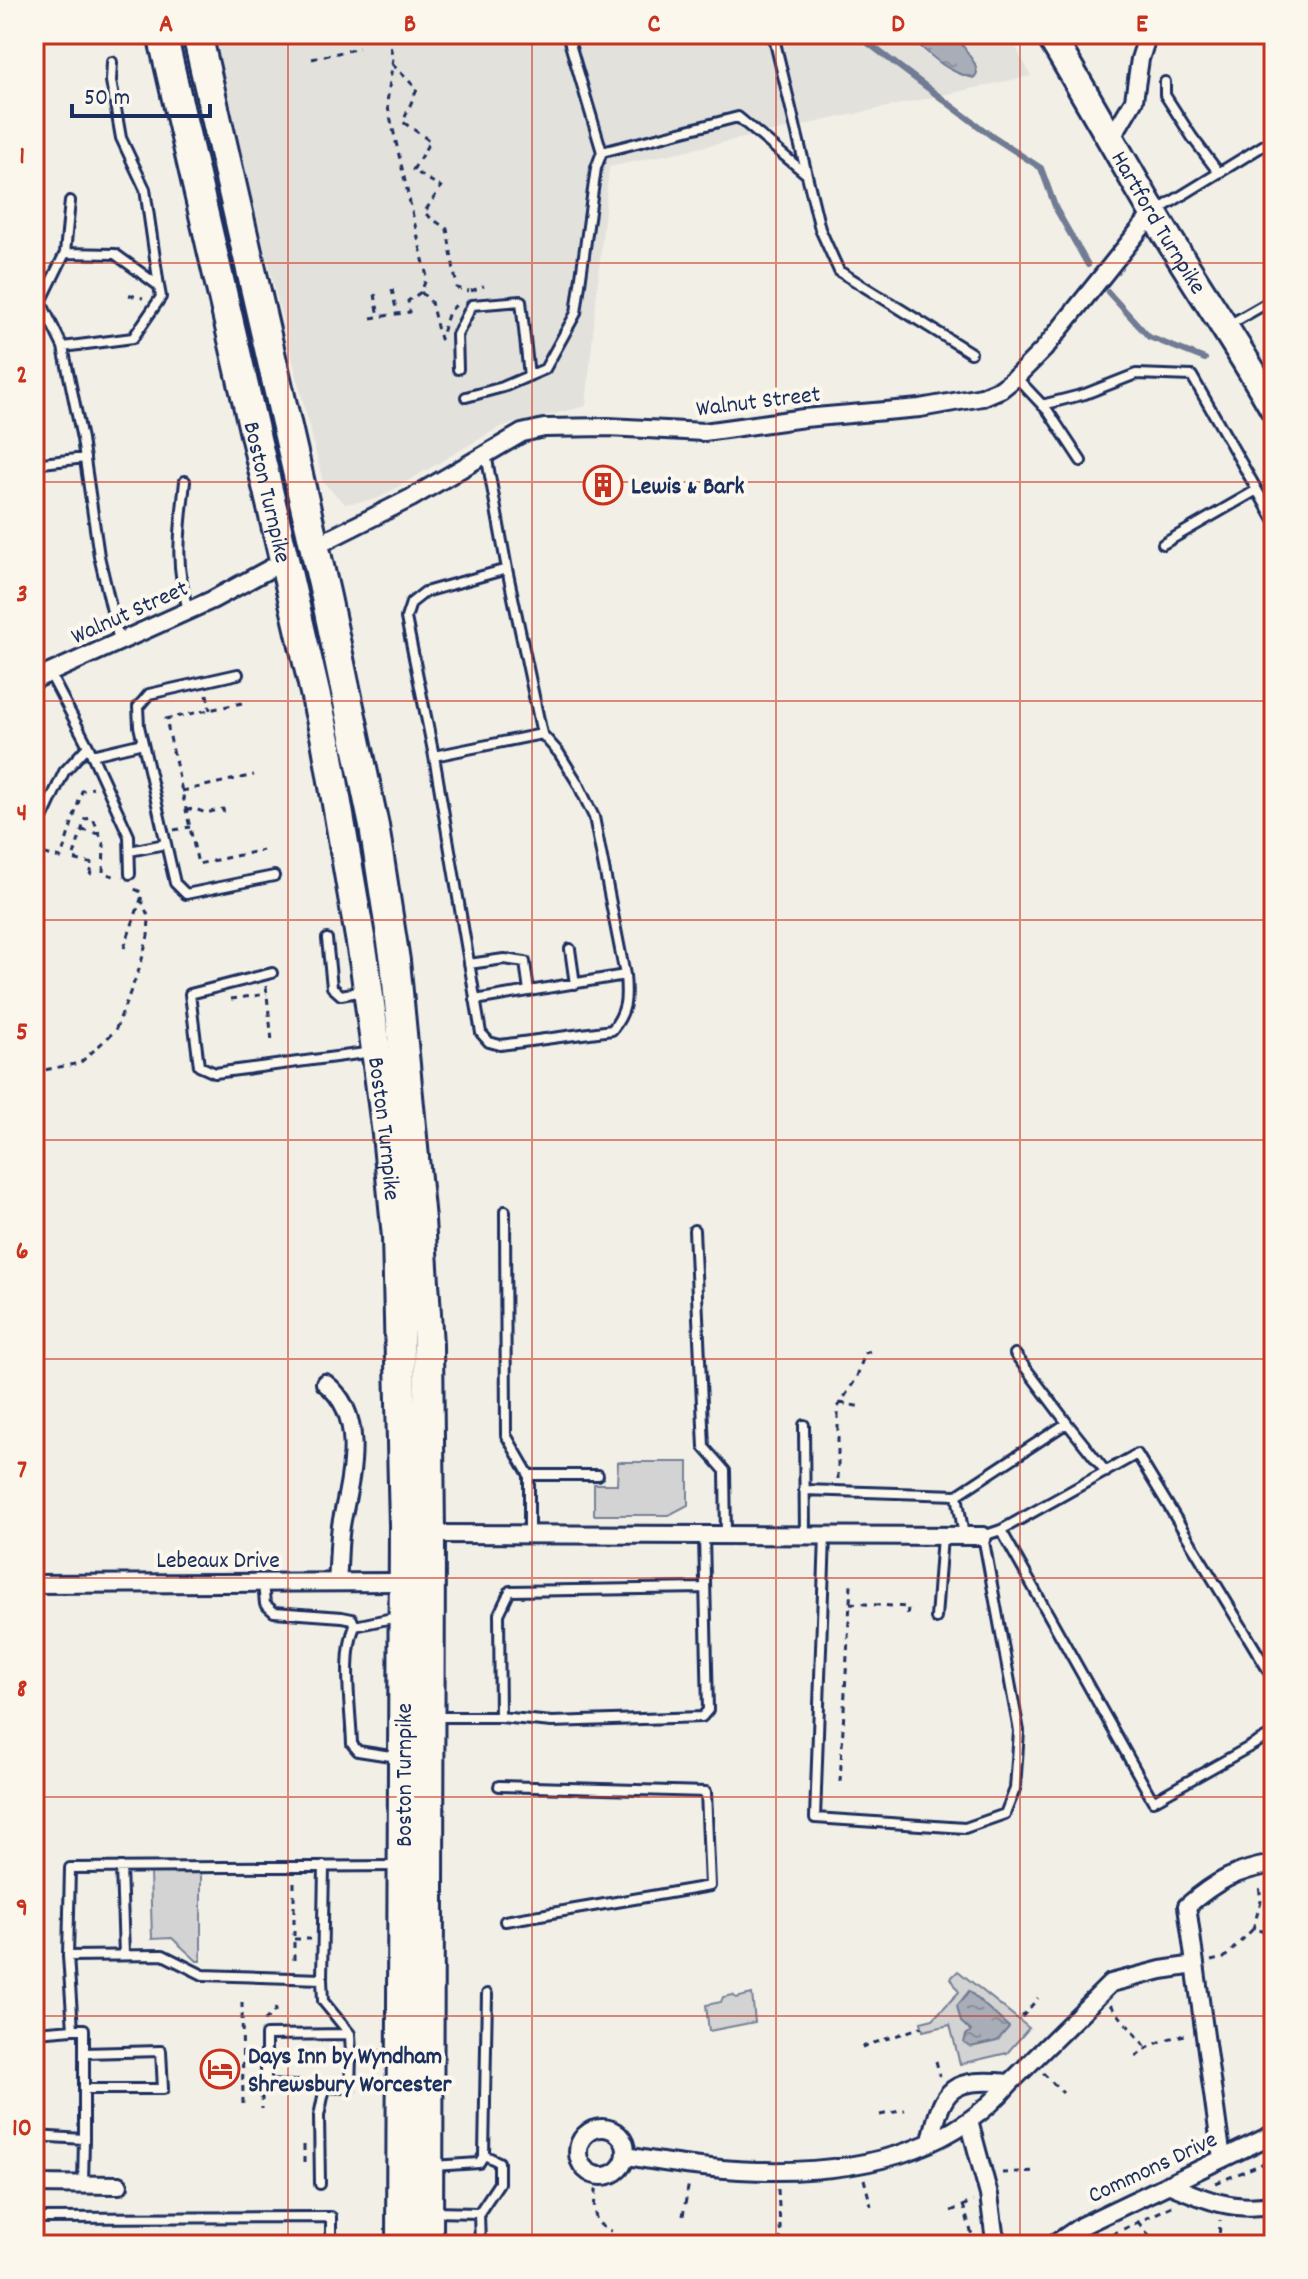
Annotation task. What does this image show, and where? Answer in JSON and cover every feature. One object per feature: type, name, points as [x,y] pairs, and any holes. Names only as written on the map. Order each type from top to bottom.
[{"type":"highway","name":"Boston Turnpike","points":[[162,34],[329,753],[377,1051],[397,1237],[403,1582],[401,2245]]},
{"type":"highway","name":"Boston Turnpike","points":[[197,34],[315,546],[374,826],[395,961],[425,1283],[430,1534],[428,2245]]},
{"type":"main road","name":"Hartford Turnpike","points":[[1049,34],[1153,213],[1226,326],[1274,409]]},
{"type":"street","points":[[1111,139],[1134,100],[1140,59],[1148,34]]},
{"type":"street","name":"Walnut Street","points":[[315,546],[381,514],[522,433],[544,428],[608,427],[704,432],[804,418],[942,405],[982,397],[1001,389],[1016,377],[1059,332],[1153,213]]},
{"type":"street","name":"Walnut Street","points":[[42,676],[188,611],[284,561]]},
{"type":"street","points":[[325,1383],[337,1392],[344,1403],[351,1427],[351,1488],[341,1523],[337,1582]]},
{"type":"street","points":[[430,1534],[983,1536]]},
{"type":"street","name":"Lebeaux Drive","points":[[34,1584],[403,1582]]},
{"type":"street","points":[[1222,2159],[1187,1906],[1231,1874],[1266,1865]]},
{"type":"street","points":[[627,2156],[692,2166],[817,2171],[891,2157],[969,2121],[994,2102],[1099,1993],[1120,1980],[1195,1965]]},
{"type":"street","points":[[931,2141],[938,2109],[949,2093],[969,2083],[1010,2083]]},
{"type":"street","points":[[969,2121],[989,2195],[994,2233],[1000,2245]]},
{"type":"street","points":[[603,2127],[623,2138],[627,2156],[621,2167],[608,2176],[598,2177],[585,2169],[577,2155],[579,2139],[603,2127]]},
{"type":"street","name":"Commons Drive","points":[[1053,2245],[1081,2226],[1274,2134]]},
{"type":"street","points":[[34,2184],[119,2185]]},
{"type":"street","points":[[1168,2184],[1221,2205],[1258,2208],[1274,2204]]},
{"type":"lane","points":[[466,397],[503,387],[545,369],[576,313],[594,182],[602,152],[567,34]]},
{"type":"lane","points":[[773,34],[820,229],[839,271],[971,353]]},
{"type":"lane","points":[[63,347],[133,338],[161,297],[145,189],[121,138],[111,81],[112,62]]},
{"type":"lane","points":[[1165,82],[1165,95],[1219,173]]},
{"type":"lane","points":[[602,152],[738,117],[807,174]]},
{"type":"lane","points":[[1153,213],[1274,139]]},
{"type":"lane","points":[[70,201],[65,253],[38,301],[63,347],[85,458],[99,556],[119,642]]},
{"type":"lane","points":[[65,253],[115,254],[159,286]]},
{"type":"lane","points":[[1226,326],[1274,299]]},
{"type":"lane","points":[[458,369],[457,335],[472,305],[521,301],[529,376]]},
{"type":"lane","points":[[1042,405],[1085,394],[1136,374],[1192,376],[1274,520]]},
{"type":"lane","points":[[1016,377],[1042,405],[1081,461]]},
{"type":"lane","points":[[486,453],[542,734],[559,753],[594,817],[628,1002],[623,1017],[612,1030],[500,1045],[489,1042],[481,1033],[434,756],[406,618],[411,603],[425,592],[507,569]]},
{"type":"lane","points":[[34,464],[85,458]]},
{"type":"lane","points":[[185,481],[177,555],[188,611]]},
{"type":"lane","points":[[1163,544],[1257,490]]},
{"type":"lane","points":[[238,674],[149,694],[138,707],[143,743],[175,883],[186,894],[274,876]]},
{"type":"lane","points":[[42,676],[90,750],[129,836],[130,874]]},
{"type":"lane","points":[[434,756],[542,734]]},
{"type":"lane","points":[[34,836],[64,772],[90,750],[143,743]]},
{"type":"lane","points":[[130,851],[165,844]]},
{"type":"lane","points":[[327,939],[332,987],[341,995],[369,990]]},
{"type":"lane","points":[[570,949],[575,984]]},
{"type":"lane","points":[[469,964],[504,959],[525,962],[529,991]]},
{"type":"lane","points":[[268,974],[190,994],[199,1066],[215,1073],[377,1051]]},
{"type":"lane","points":[[475,1000],[625,975]]},
{"type":"lane","points":[[505,1211],[506,1435],[529,1475],[529,1535]]},
{"type":"lane","points":[[694,1230],[704,1447],[725,1471],[726,1536]]},
{"type":"lane","points":[[1015,1354],[1106,1472]]},
{"type":"lane","points":[[804,1490],[957,1495],[1067,1423]]},
{"type":"lane","points":[[804,1425],[805,1536]]},
{"type":"lane","points":[[825,1536],[815,1818],[965,1828],[1005,1814],[1015,1789],[1019,1731],[983,1536],[1001,1530],[1137,1454],[1274,1680]]},
{"type":"lane","points":[[529,1475],[598,1475]]},
{"type":"lane","points":[[957,1495],[964,1536]]},
{"type":"lane","points":[[1001,1530],[1153,1801],[1274,1733]]},
{"type":"lane","points":[[430,1717],[500,1717],[552,1722],[702,1717],[708,1710],[704,1536]]},
{"type":"lane","points":[[936,1618],[942,1536]]},
{"type":"lane","points":[[263,1582],[265,1604],[274,1612],[352,1619],[355,1626],[350,1637],[349,1653],[352,1744],[358,1751],[402,1758]]},
{"type":"lane","points":[[500,1717],[499,1614],[510,1591],[705,1588]]},
{"type":"lane","points":[[355,1626],[403,1616]]},
{"type":"lane","points":[[499,1786],[706,1792],[710,1886],[505,1921]]},
{"type":"lane","points":[[324,1866],[323,2001],[350,2034],[350,2088],[266,2085],[266,2035],[350,2034]]},
{"type":"lane","points":[[73,2029],[68,1956],[70,1868],[404,1866]]},
{"type":"lane","points":[[121,1867],[124,1955]]},
{"type":"lane","points":[[68,1956],[163,1955],[203,1975],[322,1979]]},
{"type":"lane","points":[[428,2166],[479,2163],[484,2155],[487,1994]]},
{"type":"lane","points":[[34,2101],[36,2032],[84,2029],[83,2184]]},
{"type":"lane","points":[[84,2053],[161,2051],[163,2089],[84,2089]]},
{"type":"lane","points":[[351,2055],[403,2057]]},
{"type":"lane","points":[[320,2184],[319,2116],[325,2087]]},
{"type":"lane","points":[[34,2136],[84,2139]]},
{"type":"lane","points":[[480,2245],[479,2213],[499,2183],[499,2162],[484,2155]]},
{"type":"lane","points":[[428,2212],[479,2213]]},
{"type":"lane","points":[[34,2218],[331,2217],[331,2245]]},
{"type":"path","points":[[371,318],[410,312],[408,301],[421,292],[427,277],[387,103],[392,64],[387,34]]},
{"type":"path","points":[[312,59],[359,48]]},
{"type":"path","points":[[392,64],[417,89],[403,122]]},
{"type":"path","points":[[392,124],[403,122],[430,141],[413,170],[403,173]]},
{"type":"path","points":[[413,170],[441,187],[424,213],[413,216]]},
{"type":"path","points":[[424,213],[447,229],[457,288],[469,291]]},
{"type":"path","points":[[421,292],[431,302],[440,339],[449,312],[469,291],[484,286]]},
{"type":"path","points":[[392,289],[397,314]]},
{"type":"path","points":[[375,294],[379,317]]},
{"type":"path","points":[[242,703],[166,719],[198,864],[263,850]]},
{"type":"path","points":[[182,791],[254,775]]},
{"type":"path","points":[[34,889],[45,854],[61,858],[82,791],[93,787],[98,799]]},
{"type":"path","points":[[186,810],[206,813],[223,809],[224,814]]},
{"type":"path","points":[[90,875],[93,864],[73,859],[85,819],[93,818],[104,845],[103,873]]},
{"type":"path","points":[[82,830],[100,834]]},
{"type":"path","points":[[92,869],[118,877]]},
{"type":"path","points":[[120,869],[120,884]]},
{"type":"path","points":[[124,948],[141,899],[141,892],[129,887]]},
{"type":"path","points":[[34,1072],[80,1063],[115,1031],[140,967],[148,936],[149,918],[141,899]]},
{"type":"path","points":[[268,974],[272,1041]]},
{"type":"path","points":[[838,1491],[838,1407],[856,1379],[865,1353],[873,1350]]},
{"type":"path","points":[[840,1403],[862,1407]]},
{"type":"path","points":[[840,1782],[851,1584]]},
{"type":"path","points":[[850,1603],[908,1607],[907,1619]]},
{"type":"path","points":[[1195,1965],[1224,1958],[1253,1929],[1266,1865]]},
{"type":"path","points":[[294,1873],[294,1960]]},
{"type":"path","points":[[1253,1929],[1274,1934]]},
{"type":"path","points":[[1099,1993],[1147,2048]]},
{"type":"path","points":[[1022,2017],[1038,1998]]},
{"type":"path","points":[[242,2002],[243,2105]]},
{"type":"path","points":[[862,2047],[922,2027]]},
{"type":"path","points":[[1136,2057],[1147,2048],[1175,2036],[1205,2034]]},
{"type":"path","points":[[1031,2062],[1063,2093]]},
{"type":"path","points":[[880,2115],[905,2110]]},
{"type":"path","points":[[1107,2245],[1113,2234],[1181,2202],[1190,2194],[1274,2159]]},
{"type":"path","points":[[861,2164],[871,2206]]},
{"type":"path","points":[[683,2216],[692,2166]]},
{"type":"path","points":[[778,2170],[781,2245]]},
{"type":"path","points":[[983,2173],[1035,2171]]},
{"type":"path","points":[[598,2177],[594,2218],[599,2227],[611,2231]]},
{"type":"path","points":[[951,2211],[989,2195]]},
{"type":"path","points":[[963,2205],[975,2245]]},
{"type":"path","points":[[1219,2245],[1221,2205]]},
{"type":"path","points":[[1138,2222],[1157,2245]]},
{"type":"path","points":[[1247,2245],[1274,2239]]},
{"type":"shaded area","points":[[211,34],[1009,34],[1031,76],[609,167],[586,406],[500,427],[377,499],[345,504],[323,482]]},
{"type":"shaded area","points":[[618,1462],[688,1462],[688,1505],[669,1515],[594,1515],[594,1484],[617,1484]]},
{"type":"shaded area","points":[[150,1871],[201,1871],[201,1961],[197,1961],[172,1938],[152,1939]]},
{"type":"shaded area","points":[[958,1971],[1029,2028],[1007,2053],[960,2064],[950,2025],[923,2031],[921,2022],[933,2019],[959,1992],[951,1978]]},
{"type":"shaded area","points":[[752,1994],[755,2022],[709,2031],[706,2005],[721,2002],[723,1997]]},
{"type":"water","points":[[907,34],[955,34],[975,64],[977,73],[974,78],[946,67]]},
{"type":"water","points":[[969,1991],[1009,2027],[997,2041],[971,2047],[964,2043],[971,2031],[961,2022],[957,2006]]},
{"type":"waterway","points":[[856,34],[993,137],[1041,168],[1056,209],[1088,265]]},
{"type":"waterway","points":[[1108,292],[1149,337],[1205,359]]},
{"type":"place","name":"Lewis & Bark","points":[[603,485]]},
{"type":"place","name":"Days Inn by Wyndham Shrewsbury Worcester","points":[[220,2069]]}]
